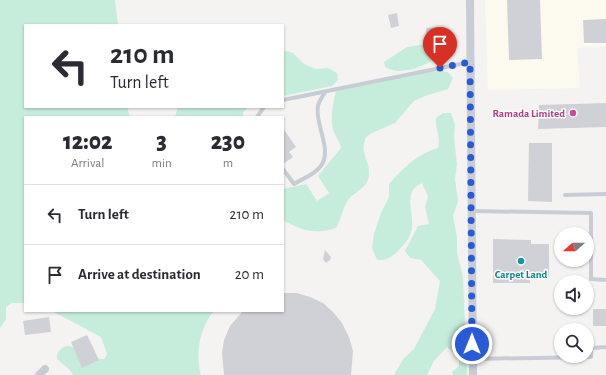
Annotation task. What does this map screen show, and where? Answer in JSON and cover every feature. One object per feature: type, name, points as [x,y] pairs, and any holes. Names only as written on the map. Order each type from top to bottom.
[{"type":"street","points":[[470,0],[473,375]]},
{"type":"lane","points":[[284,100],[470,62]]},
{"type":"lane","points":[[284,170],[294,184],[316,171],[322,164],[324,150],[318,105],[325,92]]},
{"type":"lane","points":[[564,195],[606,194]]},
{"type":"lane","points":[[472,211],[591,213],[591,279],[606,280]]},
{"type":"lane","points":[[472,358],[591,357],[591,348],[606,347]]},
{"type":"shaded area","points":[[485,0],[606,0],[606,46],[577,48],[580,88],[488,90]]},
{"type":"green space","points":[[0,0],[115,0],[118,24],[24,24],[24,108],[127,108],[130,116],[24,116],[24,303],[12,303],[6,307],[6,319],[0,328]]},
{"type":"green space","points":[[426,44],[443,49],[443,55],[422,66],[407,70],[399,71],[385,67],[384,62],[407,47]]},
{"type":"green space","points":[[284,50],[293,53],[304,64],[315,69],[328,68],[337,73],[338,80],[332,86],[284,96]]},
{"type":"green space","points":[[438,70],[448,72],[453,78],[448,89],[414,101],[395,123],[366,137],[364,152],[369,169],[368,179],[364,187],[353,195],[347,202],[336,228],[322,231],[302,229],[284,220],[284,189],[306,184],[317,201],[329,193],[318,176],[341,148],[332,125],[332,110],[336,91]]},
{"type":"green space","points":[[178,108],[248,108],[243,112],[243,116],[175,116]]},
{"type":"green space","points":[[443,113],[451,113],[455,125],[454,138],[457,164],[455,179],[458,201],[453,216],[457,237],[457,253],[463,277],[467,375],[453,375],[452,372],[459,366],[459,357],[447,347],[434,361],[427,375],[394,375],[404,358],[414,349],[435,309],[440,281],[421,260],[410,258],[405,251],[418,226],[429,224],[425,207],[428,196],[422,183],[412,191],[410,202],[412,227],[407,240],[401,248],[389,258],[377,260],[372,248],[374,234],[381,213],[389,197],[389,184],[411,162],[423,154],[438,148],[439,139],[436,118]]},
{"type":"green space","points":[[54,312],[213,312],[205,325],[200,341],[199,367],[201,375],[73,375],[69,369],[57,359],[58,352],[60,350],[64,347],[72,346],[90,359],[104,359],[107,354],[101,337]]},
{"type":"building","points":[[507,0],[540,0],[542,59],[509,60]]},
{"type":"building","points":[[397,13],[399,26],[391,28],[388,15]]},
{"type":"building","points":[[606,19],[606,43],[584,43],[583,20]]},
{"type":"building","points":[[426,28],[445,28],[446,37],[427,38]]},
{"type":"building","name":"Ramada Limited","points":[[606,103],[606,127],[538,129],[539,105]]},
{"type":"building","points":[[284,129],[296,147],[289,152],[293,157],[284,163]]},
{"type":"building","points":[[529,143],[552,143],[552,202],[528,201]]},
{"type":"building","name":"Carpet Land","points":[[493,239],[531,240],[531,244],[549,244],[549,278],[530,278],[530,283],[493,283]]},
{"type":"building","points":[[325,250],[331,257],[326,263],[323,259]]},
{"type":"building","points":[[284,293],[297,293],[310,297],[323,303],[342,323],[349,337],[353,351],[351,375],[224,375],[222,353],[224,340],[230,326],[242,312],[284,312]]},
{"type":"building","points":[[594,309],[606,309],[606,326],[594,326]]},
{"type":"building","points":[[49,317],[51,332],[25,335],[23,321]]},
{"type":"building","points":[[87,335],[99,360],[82,368],[71,342]]},
{"type":"place","name":"Ramada Limited","points":[[573,113]]},
{"type":"place","name":"Carpet Land","points":[[521,261]]},
{"type":"route","points":[[440,68],[470,62],[472,344]]}]
